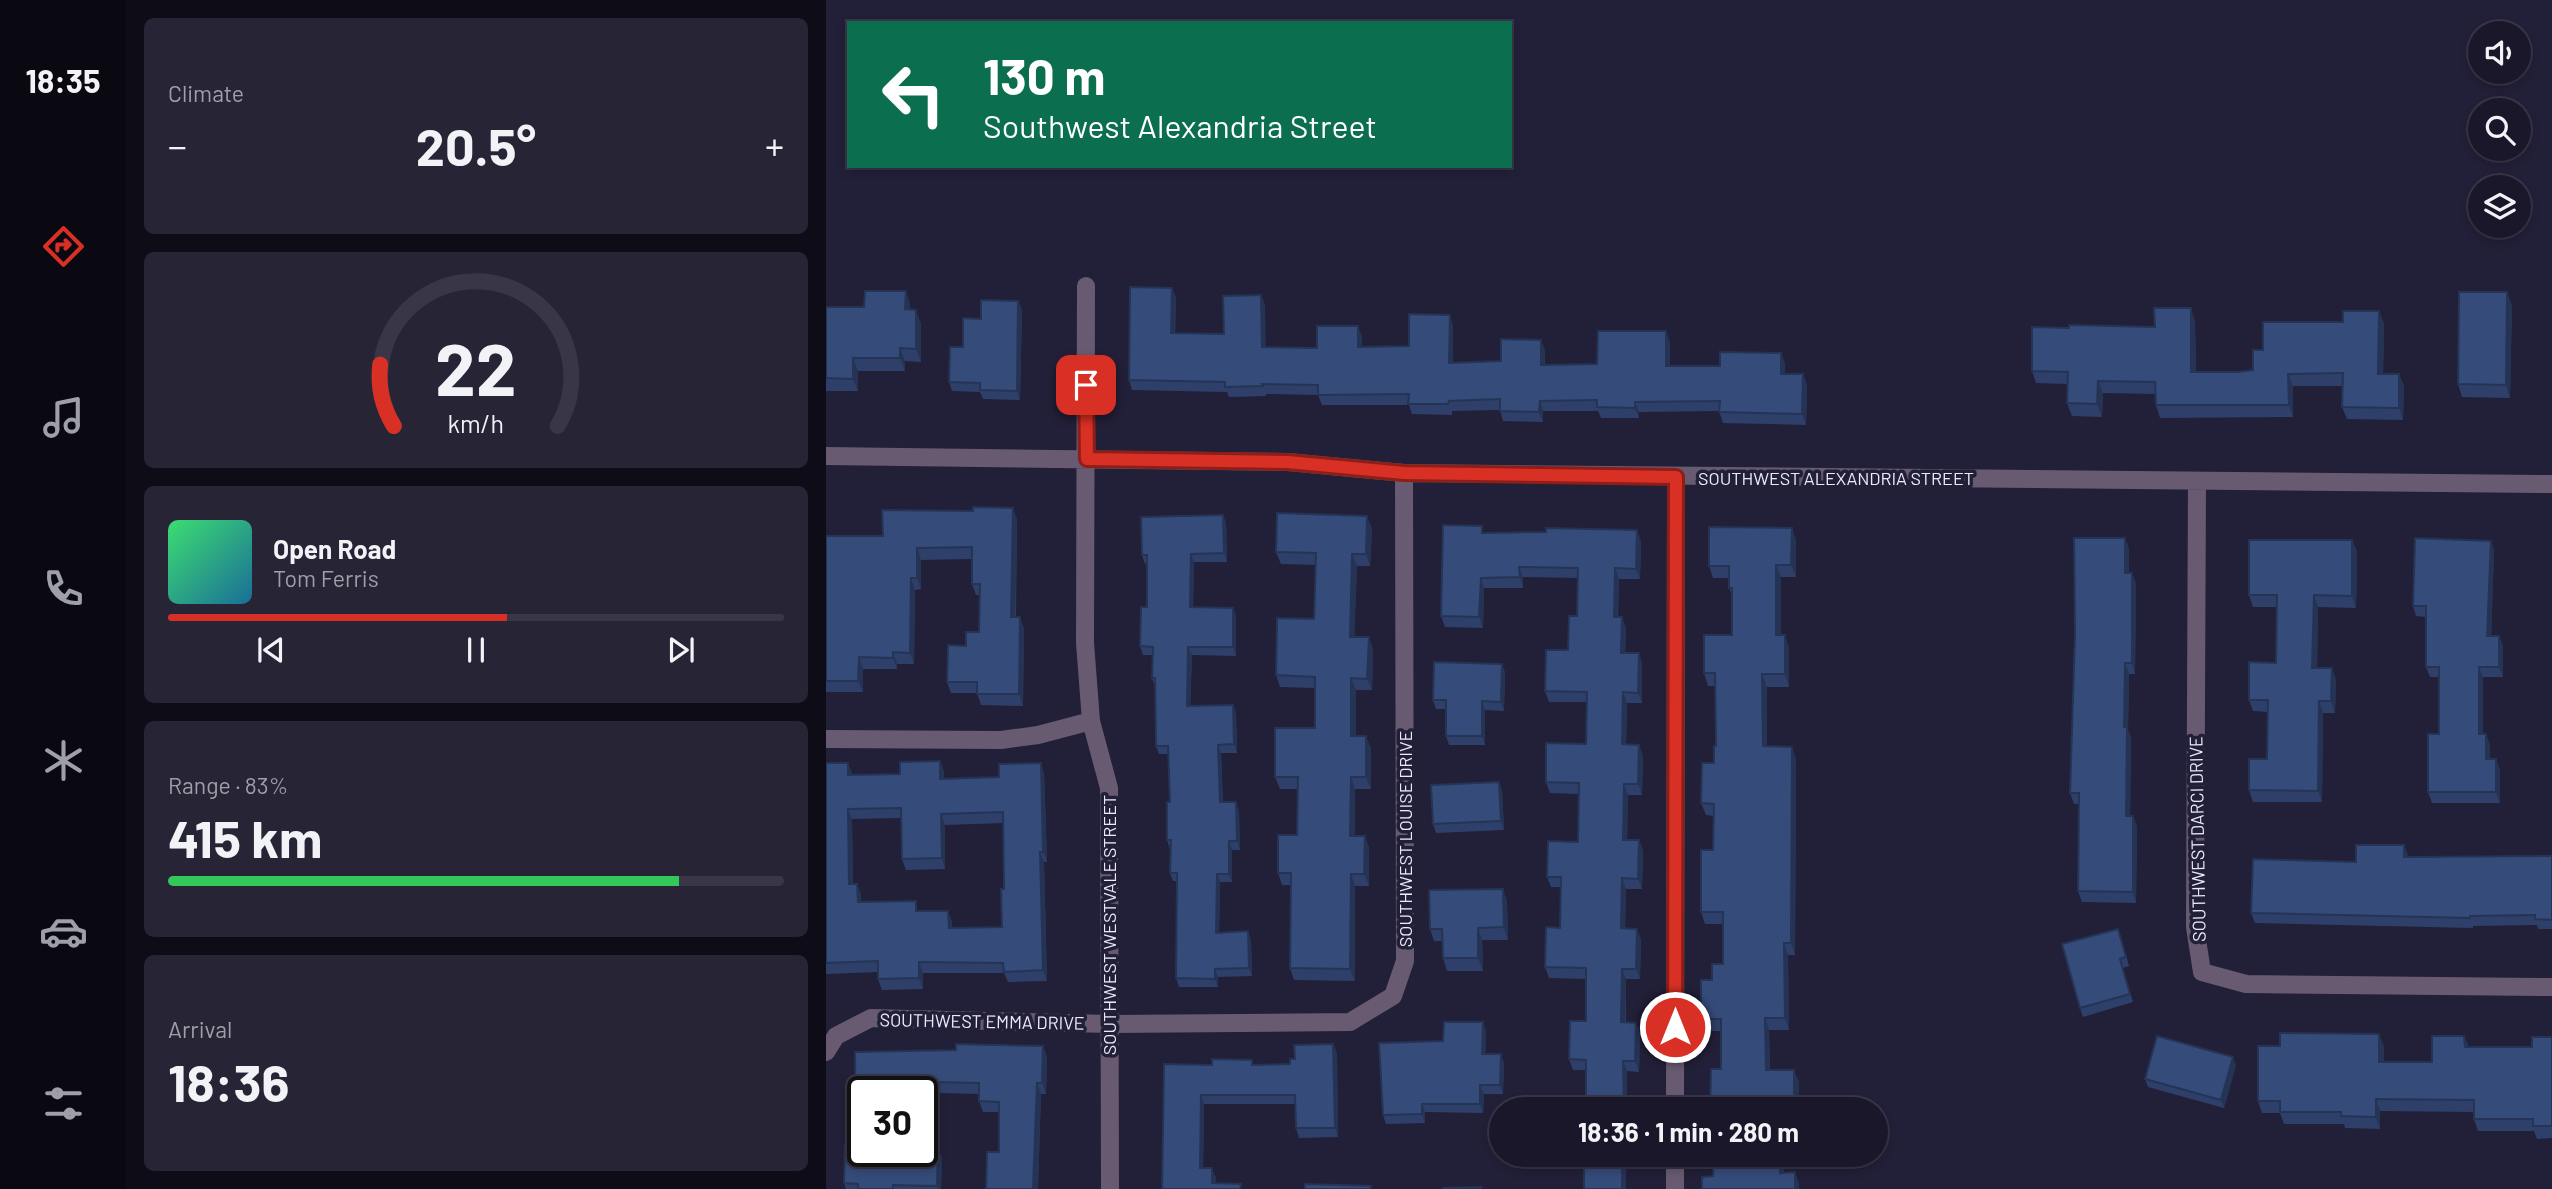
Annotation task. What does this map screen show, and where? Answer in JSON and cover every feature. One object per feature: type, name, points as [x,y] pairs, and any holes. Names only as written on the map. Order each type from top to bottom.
[{"type":"street","name":"SOUTHWEST WESTVALE STREET","points":[[1086,286],[1085,643],[1091,721],[1109,788],[1110,1189]]},
{"type":"street","name":"SOUTHWEST ALEXANDRIA STREET","points":[[826,456],[1288,462],[1404,473],[2552,484]]},
{"type":"street","name":"SOUTHWEST LOUISE DRIVE","points":[[1110,1024],[1350,1022],[1393,996],[1405,961],[1404,473]]},
{"type":"street","points":[[1675,1097],[1676,477]]},
{"type":"street","name":"SOUTHWEST DARCI DRIVE","points":[[2197,481],[2195,927],[2202,972],[2246,984],[2552,987]]},
{"type":"street","points":[[826,739],[1001,740],[1038,735],[1091,721]]},
{"type":"street","name":"SOUTHWEST EMMA DRIVE","points":[[826,1052],[836,1035],[871,1018],[1110,1024]]},
{"type":"street","points":[[1675,1167],[1675,1189]]},
{"type":"building","points":[[1130,287],[1172,288],[1171,333],[1224,334],[1223,296],[1261,295],[1262,347],[1317,348],[1317,326],[1358,326],[1358,347],[1409,346],[1409,314],[1450,315],[1449,363],[1501,361],[1501,339],[1541,340],[1541,365],[1597,364],[1598,331],[1666,331],[1666,366],[1720,366],[1720,352],[1781,353],[1781,374],[1803,374],[1802,414],[1719,412],[1720,401],[1635,402],[1635,408],[1597,407],[1597,400],[1540,401],[1539,412],[1500,411],[1500,399],[1449,401],[1448,404],[1408,404],[1409,394],[1318,395],[1318,385],[1262,384],[1263,386],[1225,387],[1225,382],[1129,380]]},
{"type":"building","points":[[865,291],[906,291],[905,309],[916,310],[916,349],[900,348],[900,358],[853,358],[853,379],[826,378],[826,307],[864,307]]},
{"type":"building","points":[[2459,292],[2507,292],[2506,385],[2458,384]]},
{"type":"building","points":[[981,300],[1018,301],[1017,391],[980,390],[980,383],[949,382],[950,347],[963,347],[963,318],[981,319]]},
{"type":"building","points":[[2154,308],[2191,308],[2191,372],[2253,370],[2253,350],[2263,350],[2263,322],[2343,322],[2343,311],[2379,311],[2378,374],[2399,374],[2399,408],[2342,407],[2343,373],[2288,374],[2289,405],[2156,405],[2155,382],[2098,381],[2097,404],[2067,403],[2068,372],[2032,371],[2032,327],[2155,327]]},
{"type":"building","points":[[973,507],[1013,508],[1011,617],[1020,617],[1019,694],[977,694],[977,682],[947,682],[948,645],[966,646],[966,632],[979,632],[980,584],[972,584],[972,547],[917,548],[917,578],[911,578],[910,653],[893,652],[893,658],[859,657],[858,681],[826,681],[826,536],[883,536],[882,510],[973,511]]},
{"type":"building","points":[[1277,513],[1367,516],[1366,554],[1352,554],[1350,637],[1369,637],[1367,679],[1351,678],[1351,736],[1366,736],[1366,777],[1351,777],[1350,836],[1365,836],[1364,874],[1351,874],[1350,969],[1290,968],[1291,873],[1278,873],[1278,835],[1297,835],[1298,777],[1275,777],[1275,728],[1315,728],[1315,677],[1276,675],[1277,618],[1314,619],[1316,553],[1276,552]]},
{"type":"building","points":[[1223,515],[1224,553],[1191,554],[1190,607],[1233,608],[1233,647],[1188,647],[1187,706],[1233,705],[1234,744],[1218,745],[1220,802],[1236,802],[1237,841],[1229,841],[1229,874],[1217,874],[1216,933],[1248,931],[1249,968],[1215,969],[1215,979],[1176,978],[1177,873],[1170,873],[1171,840],[1167,840],[1167,802],[1170,802],[1168,746],[1156,746],[1153,647],[1140,646],[1141,607],[1147,607],[1147,555],[1142,555],[1141,517]]},
{"type":"building","points":[[1443,525],[1482,526],[1482,533],[1546,532],[1546,528],[1637,530],[1636,569],[1615,568],[1614,617],[1622,617],[1621,653],[1639,653],[1638,693],[1623,692],[1622,744],[1639,745],[1638,784],[1624,784],[1623,840],[1639,840],[1638,879],[1622,878],[1621,928],[1637,929],[1636,969],[1622,969],[1621,1022],[1636,1023],[1635,1061],[1623,1061],[1624,1097],[1586,1097],[1586,1060],[1569,1059],[1570,1021],[1586,1021],[1586,968],[1545,967],[1546,927],[1560,928],[1561,877],[1547,877],[1548,841],[1578,842],[1579,783],[1546,782],[1546,743],[1586,744],[1587,692],[1545,691],[1546,650],[1568,650],[1569,616],[1577,616],[1578,568],[1519,567],[1520,577],[1481,578],[1479,617],[1441,616]]},
{"type":"building","points":[[1709,527],[1792,528],[1791,565],[1776,565],[1776,635],[1785,635],[1785,674],[1762,674],[1763,746],[1792,747],[1791,943],[1784,943],[1785,1018],[1765,1018],[1766,1070],[1794,1070],[1794,1097],[1710,1097],[1711,1069],[1721,1069],[1721,1019],[1701,1019],[1701,980],[1712,980],[1712,964],[1723,964],[1723,912],[1701,912],[1701,850],[1713,850],[1714,804],[1701,803],[1702,763],[1714,763],[1716,746],[1715,673],[1704,673],[1704,635],[1732,635],[1732,588],[1729,588],[1729,566],[1709,566]]},
{"type":"building","points":[[2074,538],[2125,538],[2125,573],[2132,573],[2132,663],[2125,663],[2124,727],[2127,727],[2126,816],[2133,816],[2133,892],[2078,891],[2079,793],[2070,793],[2075,633]]},
{"type":"building","points":[[2415,538],[2491,541],[2487,636],[2499,636],[2499,667],[2479,667],[2479,734],[2486,734],[2486,759],[2496,759],[2496,792],[2428,792],[2428,734],[2439,734],[2439,667],[2426,667],[2426,606],[2413,606]]},
{"type":"building","points":[[2249,540],[2352,540],[2352,596],[2314,595],[2312,668],[2332,668],[2331,701],[2319,701],[2318,791],[2249,790],[2249,759],[2267,759],[2268,700],[2249,700],[2249,662],[2276,663],[2277,595],[2249,595]]},
{"type":"building","points":[[1434,662],[1502,664],[1501,702],[1482,701],[1482,736],[1446,736],[1446,700],[1433,700]]},
{"type":"building","points":[[940,761],[940,779],[999,777],[999,764],[1041,763],[1043,970],[1004,972],[1003,963],[919,962],[919,978],[878,979],[878,961],[826,963],[826,763],[848,763],[848,775],[900,774],[900,762]],"holes":[[[901,808],[902,859],[942,858],[941,814],[1003,812],[1002,927],[949,928],[948,911],[916,911],[916,901],[858,902],[857,884],[849,884],[848,809]]]},
{"type":"building","points":[[1499,782],[1501,821],[1433,824],[1431,785]]},
{"type":"building","points":[[2356,845],[2404,845],[2404,857],[2552,856],[2552,920],[2535,919],[2535,915],[2470,918],[2251,913],[2253,859],[2356,862]]},
{"type":"building","points":[[1503,889],[1504,927],[1478,928],[1478,958],[1443,958],[1442,929],[1430,929],[1429,890]]},
{"type":"building","points":[[2118,929],[2126,957],[2120,959],[2130,994],[2080,1008],[2062,944]]},
{"type":"building","points":[[1444,1022],[1483,1022],[1482,1054],[1501,1054],[1500,1085],[1480,1085],[1480,1104],[1422,1104],[1422,1114],[1383,1115],[1379,1043],[1443,1041]]},
{"type":"building","points":[[2280,1033],[2379,1034],[2379,1062],[2432,1062],[2432,1036],[2464,1036],[2465,1047],[2532,1047],[2532,1037],[2552,1037],[2552,1126],[2533,1126],[2533,1119],[2474,1119],[2474,1100],[2376,1099],[2376,1117],[2341,1116],[2341,1112],[2280,1112],[2280,1101],[2258,1101],[2258,1046],[2280,1046]]},
{"type":"building","points":[[2157,1036],[2233,1057],[2221,1100],[2145,1079]]},
{"type":"building","points":[[956,1044],[1043,1046],[1042,1083],[1037,1083],[1033,1189],[986,1189],[987,1152],[999,1152],[999,1102],[979,1101],[979,1083],[938,1082],[938,1076],[855,1076],[855,1052],[956,1050]]},
{"type":"building","points":[[1333,1044],[1335,1128],[1296,1128],[1295,1095],[1201,1095],[1200,1168],[1212,1168],[1212,1183],[1241,1184],[1240,1189],[1162,1189],[1164,1064],[1212,1065],[1212,1059],[1252,1060],[1252,1065],[1290,1064],[1290,1059],[1295,1059],[1294,1045]]},
{"type":"building","points":[[845,1144],[847,1167],[937,1167],[937,1186],[893,1185],[893,1189],[858,1189],[858,1184],[844,1183]]},
{"type":"building","points":[[1584,1167],[1622,1167],[1622,1189],[1584,1189]]},
{"type":"building","points":[[1713,1167],[1780,1167],[1780,1173],[1795,1172],[1795,1189],[1702,1189],[1702,1177],[1713,1176]]},
{"type":"building","points":[[1305,1184],[1371,1186],[1370,1189],[1305,1189]]},
{"type":"building","points":[[1443,1188],[1481,1189],[1443,1189]]},
{"type":"route","points":[[1086,385],[1087,459],[1288,462],[1404,473],[1676,477],[1675,1027]]}]
